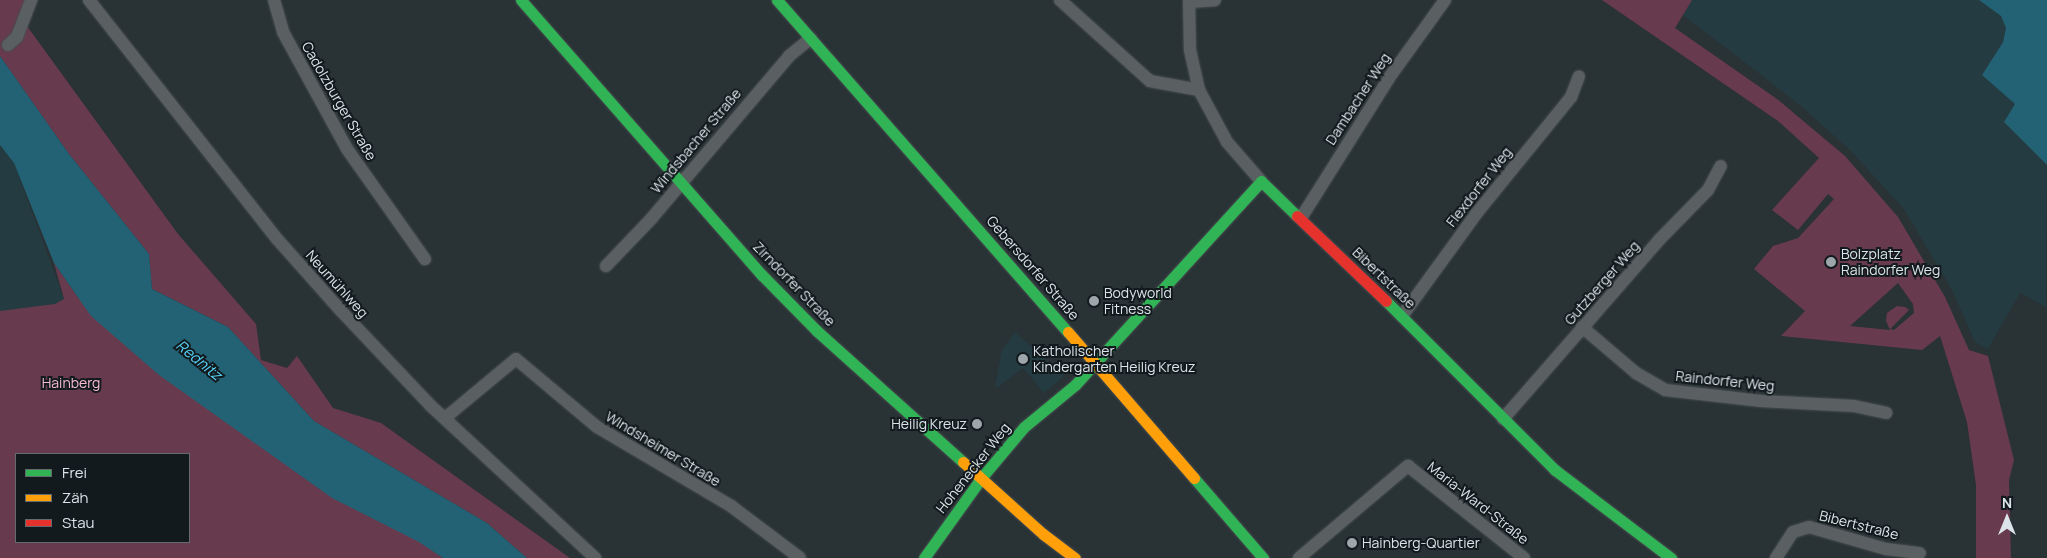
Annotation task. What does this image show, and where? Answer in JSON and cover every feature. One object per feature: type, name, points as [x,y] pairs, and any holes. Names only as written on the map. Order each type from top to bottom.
[{"type":"street","points":[[8,45],[20,31],[32,0]]},
{"type":"street","name":"Neumühlweg","points":[[89,0],[278,240],[342,312],[444,418],[595,558]]},
{"type":"street","name":"Cadolzburger Straße","points":[[274,0],[283,32],[347,149],[426,259]]},
{"type":"street","name":"Zirndorfer Straße","points":[[521,0],[762,275],[817,331],[982,477],[1043,534],[1075,558]]},
{"type":"street","name":"Gebersdorfer Straße","points":[[777,0],[1095,362],[1263,558]]},
{"type":"street","points":[[1060,0],[1150,81],[1199,90]]},
{"type":"street","points":[[1095,362],[1260,181],[1227,142],[1199,90],[1190,50],[1189,1],[1215,0]]},
{"type":"street","name":"Dambacher Weg","points":[[1301,218],[1389,78],[1445,0]]},
{"type":"street","name":"Windsbacher Straße","points":[[606,266],[681,184],[740,111],[794,51],[811,38]]},
{"type":"street","name":"Flexdorfer Weg","points":[[1402,316],[1476,214],[1571,97],[1579,76]]},
{"type":"street","name":"Gutzberger Weg","points":[[1503,419],[1582,327],[1708,190],[1721,166]]},
{"type":"street","name":"Bibertstraße","points":[[1260,181],[1402,316],[1555,470],[1671,558]]},
{"type":"street","name":"Raindorfer Weg","points":[[1582,327],[1636,373],[1665,390],[1761,401],[1854,406],[1886,413]]},
{"type":"street","name":"Windsheimer Straße","points":[[444,418],[516,359],[597,427],[731,506],[800,558]]},
{"type":"street","name":"Hohenecker Weg","points":[[924,558],[982,477],[1024,427],[1075,385],[1095,362]]},
{"type":"street","name":"Maria-Ward-Straße","points":[[1299,558],[1408,466],[1524,558]]},
{"type":"street","name":"Bibertstraße","points":[[1776,558],[1793,532],[1809,527],[1886,549],[1920,553]]},
{"type":"shaded area","points":[[1692,0],[1979,0],[2001,16],[2006,28],[2003,41],[1982,75],[2015,104],[2005,122],[2047,165],[2046,307],[2020,293],[1988,349],[1975,342],[1952,290],[1904,209],[1851,151],[1800,105],[1683,15]]},
{"type":"shaded area","points":[[0,145],[14,163],[64,299],[37,314],[0,321]]},
{"type":"shaded area","name":"Katholischer Kindergarten Heilig Kreuz","points":[[1015,332],[1064,376],[1044,393],[1023,368],[997,388],[995,386],[1002,350]]},
{"type":"green space","points":[[0,0],[26,0],[19,15],[178,234],[256,324],[261,360],[287,368],[297,356],[333,408],[381,423],[570,558],[527,558],[487,523],[314,421],[228,327],[152,289],[149,254],[69,154],[0,56]]},
{"type":"green space","points":[[1602,0],[1692,0],[1675,28],[1777,99],[1845,156],[1898,217],[1945,297],[1969,350],[1988,356],[2014,460],[2009,480],[2011,558],[1976,558],[1976,485],[1967,422],[1940,336],[1922,350],[1781,336],[1805,311],[1754,269],[1773,246],[1798,238],[1834,199],[1828,194],[1798,230],[1772,210],[1819,158],[1778,121]],"holes":[[[1898,283],[1913,304],[1914,313],[1894,330],[1890,329],[1909,310],[1905,307],[1897,306],[1887,313],[1886,321],[1890,330],[1850,326]]]},
{"type":"green space","name":"Hainberg","points":[[54,263],[79,299],[443,558],[0,558],[0,311],[55,304],[64,299]]},
{"type":"water","points":[[1979,0],[2047,0],[2047,165],[2004,122],[2015,104],[1982,75],[2003,42],[2006,28],[2001,16]]},
{"type":"water","name":"Rednitz","points":[[0,56],[69,154],[149,254],[152,289],[228,327],[314,421],[487,523],[527,558],[443,558],[419,542],[332,498],[159,375],[91,316],[54,263],[14,163],[0,145]]},
{"type":"traffic: fast","points":[[521,0],[762,275],[817,331],[963,462]]},
{"type":"traffic: fast","points":[[777,0],[1068,332]]},
{"type":"traffic: fast","points":[[924,558],[982,477],[1024,427],[1075,385],[1261,181],[1297,216]]},
{"type":"traffic: fast","points":[[1386,301],[1555,470],[1671,558]]},
{"type":"traffic: fast","points":[[1194,478],[1263,558]]},
{"type":"traffic: slow","points":[[1068,332],[1194,478]]},
{"type":"traffic: slow","points":[[963,462],[1043,534],[1075,558]]},
{"type":"traffic: jam","points":[[1297,216],[1386,301]]},
{"type":"place","name":"Bolzplatz Raindorfer Weg","points":[[1831,262]]},
{"type":"place","name":"Bodyworld Fitness","points":[[1094,301]]},
{"type":"place","name":"Katholischer Kindergarten Heilig Kreuz","points":[[1023,359]]},
{"type":"place","name":"Heilig Kreuz","points":[[977,424]]},
{"type":"place","name":"Hainberg-Quartier","points":[[1352,543]]}]
